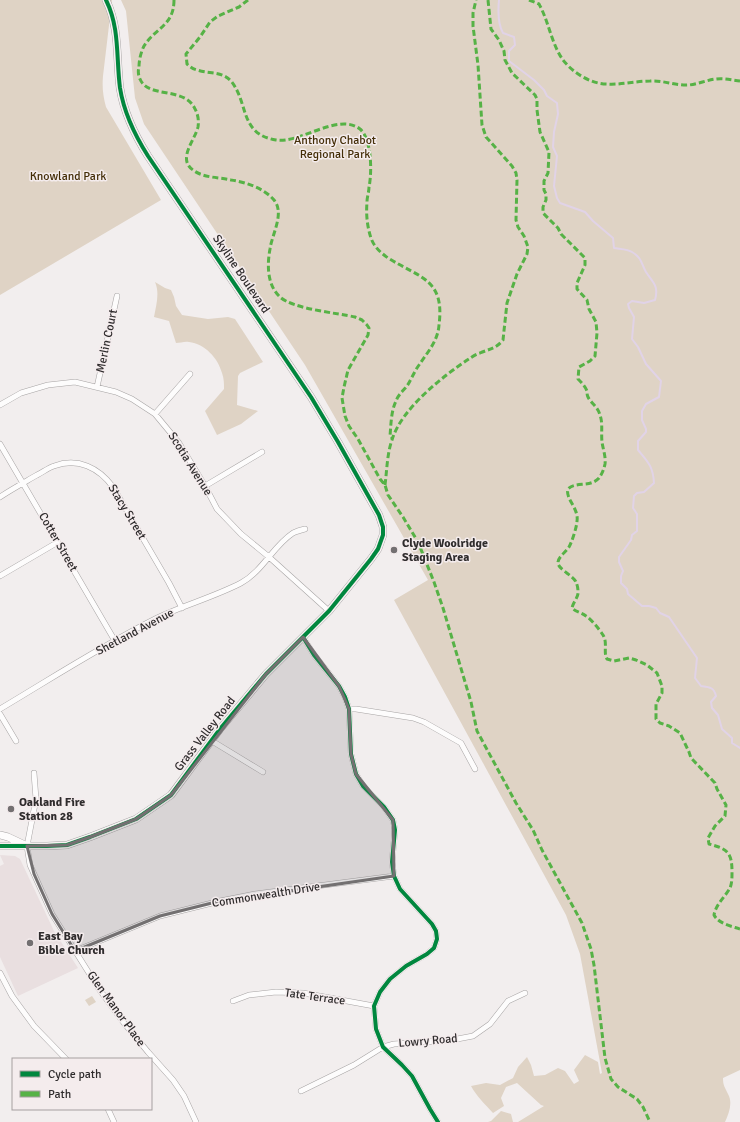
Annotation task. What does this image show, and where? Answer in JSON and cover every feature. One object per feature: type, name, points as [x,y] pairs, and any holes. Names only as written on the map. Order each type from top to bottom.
[{"type":"main road","name":"Skyline Boulevard","points":[[106,0],[116,31],[122,99],[134,133],[148,156],[298,376],[328,425],[382,521],[383,535],[378,549]]},
{"type":"main road","name":"Grass Valley Road","points":[[0,846],[47,846],[66,844],[90,837],[136,819],[171,796],[220,729],[266,674],[329,611],[378,549]]},
{"type":"main road","name":"Grass Valley Road","points":[[0,835],[27,846]]},
{"type":"street","name":"Merlin Court","points":[[97,386],[117,296]]},
{"type":"street","points":[[155,414],[190,374]]},
{"type":"street","name":"Scotia Avenue","points":[[0,405],[21,393],[48,385],[75,382],[97,386],[132,399],[155,414],[179,442],[206,486],[217,508],[241,534],[329,611]]},
{"type":"street","name":"Cotter Street","points":[[0,444],[115,641]]},
{"type":"street","points":[[206,486],[262,452]]},
{"type":"street","name":"Stacy Street","points":[[0,497],[54,466],[64,463],[76,463],[88,466],[99,472],[113,487],[182,608]]},
{"type":"street","name":"Shetland Avenue","points":[[0,709],[115,641],[158,618],[242,582],[257,571],[284,540],[295,532],[305,529]]},
{"type":"street","points":[[0,576],[58,542]]},
{"type":"street","points":[[303,637],[314,655],[339,686],[345,697],[348,709],[351,754],[356,774],[363,786],[384,807],[393,820],[395,830],[392,862],[394,876],[400,889],[432,924],[436,931],[437,939],[434,948],[427,954],[406,966],[390,979],[380,992],[374,1006],[376,1029],[383,1047],[412,1076],[438,1122]]},
{"type":"street","points":[[348,709],[413,718],[424,722],[461,743],[475,769]]},
{"type":"street","points":[[0,714],[16,741]]},
{"type":"street","points":[[212,741],[263,772]]},
{"type":"street","points":[[27,846],[36,799],[34,773]]},
{"type":"street","name":"Glen Manor Place","points":[[27,846],[30,865],[52,914],[99,989],[124,1023],[173,1080],[184,1096],[196,1122]]},
{"type":"street","name":"Commonwealth Drive","points":[[75,951],[160,916],[220,901],[255,894],[394,876]]},
{"type":"street","points":[[0,973],[12,996],[34,1026],[65,1058]]},
{"type":"street","name":"Tate Terrace","points":[[233,1001],[250,995],[276,992],[303,993],[374,1006]]},
{"type":"street","name":"Lowry Road","points":[[301,1091],[354,1065],[383,1047],[394,1044],[452,1040],[473,1036],[490,1024],[508,1001],[525,993]]},
{"type":"street","points":[[108,1110],[114,1122]]},
{"type":"highlighted area","points":[[303,637],[339,686],[349,709],[351,754],[356,774],[393,820],[394,876],[220,901],[160,916],[75,951],[52,914],[34,874],[27,846],[67,845],[90,837],[136,819],[171,795],[266,674]]},
{"type":"shaded area","points":[[0,855],[15,856],[20,859],[54,931],[78,968],[18,996],[0,957],[0,866],[4,864]]},
{"type":"green space","name":"Knowland Park","points":[[0,0],[112,0],[103,80],[105,103],[161,200],[0,295]]},
{"type":"green space","name":"Anthony Chabot Regional Park","points":[[121,0],[740,0],[740,1070],[723,1078],[730,1101],[729,1112],[725,1122],[518,1122],[544,1106],[517,1083],[506,1087],[501,1098],[504,1106],[493,1113],[478,1097],[471,1086],[486,1083],[500,1085],[513,1078],[518,1067],[527,1057],[534,1076],[545,1075],[558,1068],[565,1071],[574,1084],[579,1081],[574,1070],[585,1055],[598,1062],[600,1074],[602,1073],[580,954],[566,915],[394,600],[428,580],[305,365],[144,124],[135,98],[126,11]]},
{"type":"green space","points":[[155,282],[171,290],[176,306],[182,315],[208,319],[228,317],[235,319],[263,362],[240,373],[238,376],[237,405],[258,411],[241,424],[217,435],[205,411],[224,389],[220,367],[210,353],[195,343],[176,343],[169,321],[154,317],[157,304]]},
{"type":"green space","points":[[92,996],[96,1002],[89,1006],[85,1000]]},
{"type":"green space","points":[[501,1111],[511,1114],[513,1122],[488,1122],[491,1121]]},
{"type":"waterway","points":[[499,0],[498,8],[501,29],[503,33],[514,37],[515,45],[509,51],[509,61],[534,80],[544,90],[547,96],[557,103],[558,114],[554,132],[553,147],[557,156],[554,186],[557,198],[560,203],[585,212],[613,238],[614,248],[628,250],[638,256],[656,287],[655,300],[644,303],[632,301],[628,304],[634,317],[632,339],[638,347],[646,364],[661,381],[659,397],[646,404],[642,411],[642,420],[646,432],[638,441],[638,450],[651,468],[654,483],[644,492],[637,493],[634,496],[633,508],[637,514],[637,531],[632,535],[631,540],[619,557],[619,562],[623,571],[621,583],[627,589],[628,594],[642,606],[656,608],[660,613],[669,617],[697,658],[695,678],[701,686],[711,688],[715,693],[716,696],[711,702],[712,708],[718,715],[722,729],[732,738],[732,743],[740,748]]},
{"type":"marked path","points":[[174,0],[171,16],[148,40],[143,48],[139,62],[139,77],[144,85],[151,89],[183,97],[190,102],[195,109],[198,118],[198,127],[188,149],[188,166],[201,175],[248,184],[265,192],[274,200],[277,205],[278,217],[271,243],[268,268],[270,281],[280,297],[295,305],[305,308],[355,317],[362,320],[369,328],[368,335],[348,370],[342,398],[345,416],[349,426],[385,485],[388,495],[418,542],[443,608],[471,702],[477,731],[516,803],[533,830],[542,850],[582,923],[591,949],[594,965],[605,1058],[611,1079],[618,1087],[637,1099],[643,1107],[650,1122]]},
{"type":"marked path","points":[[248,0],[239,7],[218,16],[210,22],[186,54],[187,64],[196,70],[219,74],[231,81],[237,90],[250,124],[264,137],[276,140],[286,140],[341,124],[351,125],[360,129],[367,140],[370,156],[371,173],[367,200],[367,220],[372,241],[378,250],[388,258],[428,282],[434,289],[438,298],[440,310],[437,336],[407,386],[397,399],[393,409],[390,436],[392,438]]},
{"type":"marked path","points":[[385,485],[390,445],[397,428],[413,405],[447,374],[476,355],[495,347],[503,340],[507,303],[517,274],[527,254],[528,247],[516,220],[516,173],[512,166],[486,137],[482,125],[478,65],[473,26],[473,13],[476,0]]},
{"type":"marked path","points":[[488,0],[491,29],[499,40],[504,51],[505,60],[512,73],[535,95],[537,99],[540,132],[549,152],[548,173],[544,181],[546,200],[543,207],[543,213],[585,258],[585,265],[577,283],[577,289],[587,300],[589,309],[596,322],[597,333],[595,356],[590,361],[579,367],[578,379],[585,387],[588,397],[600,415],[605,464],[601,475],[595,481],[587,484],[575,485],[568,489],[568,496],[576,512],[577,523],[570,545],[560,558],[558,565],[572,577],[577,584],[578,593],[572,608],[588,617],[602,633],[605,641],[605,653],[607,659],[614,661],[629,658],[647,665],[657,673],[662,686],[662,693],[656,704],[656,719],[660,723],[669,726],[680,733],[691,758],[715,783],[726,805],[725,816],[715,826],[708,838],[709,844],[725,850],[730,856],[732,880],[730,888],[719,904],[714,915],[722,923],[740,929]]},
{"type":"marked path","points":[[529,0],[539,4],[556,47],[563,60],[577,73],[589,80],[601,84],[655,81],[684,85],[719,79],[740,81]]},
{"type":"cycle path","points":[[0,846],[67,845],[136,819],[171,795],[220,729],[266,674],[329,611],[371,559],[378,549],[383,535],[383,527],[379,515],[311,397],[138,140],[127,115],[122,97],[116,32],[114,21],[106,0]]},
{"type":"cycle path","points":[[303,637],[314,655],[339,686],[345,697],[349,709],[351,754],[356,774],[363,786],[384,807],[393,820],[395,830],[392,862],[394,876],[400,889],[432,924],[436,931],[437,939],[434,948],[427,954],[406,966],[390,979],[380,992],[374,1006],[376,1029],[383,1047],[412,1076],[438,1122]]},
{"type":"place","name":"Clyde Woolridge Staging Area","points":[[394,550]]},
{"type":"place","name":"Oakland Fire Station 28","points":[[11,809]]},
{"type":"place","name":"East Bay Bible Church","points":[[30,943]]}]
